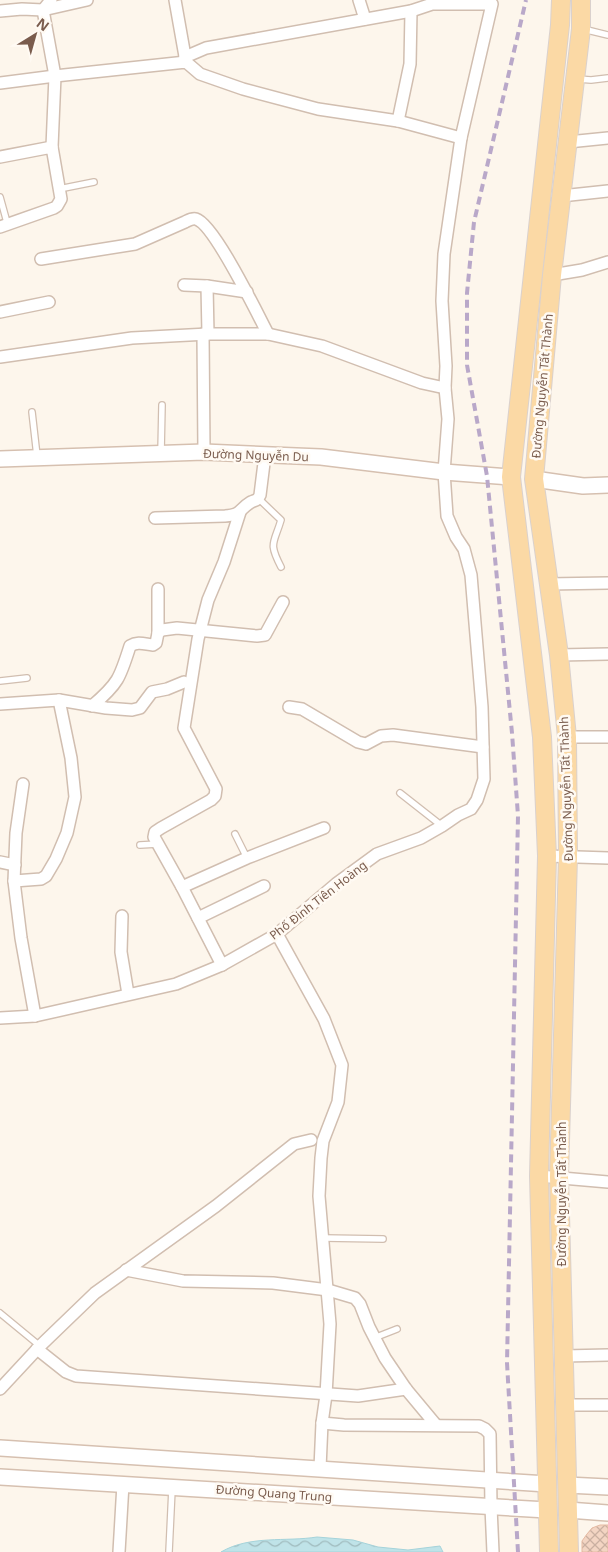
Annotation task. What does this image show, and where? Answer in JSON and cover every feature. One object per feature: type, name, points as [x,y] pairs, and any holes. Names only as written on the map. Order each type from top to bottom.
[{"type":"main road","name":"Đường Nguyễn Tất Thành","points":[[549,1552],[539,1176],[547,856],[542,737],[511,477],[560,25],[561,0]]},
{"type":"main road","name":"Đường Nguyễn Tất Thành","points":[[569,1552],[559,1177],[568,857],[567,737],[559,656],[534,478],[552,275],[581,29],[582,0]]},
{"type":"main road","points":[[533,273],[552,275]]},
{"type":"main road","name":"Đường Nguyễn Du","points":[[0,459],[204,452],[321,457],[444,472],[511,477]]},
{"type":"main road","points":[[534,478],[583,486],[608,485]]},
{"type":"main road","points":[[532,658],[559,656]]},
{"type":"main road","points":[[541,1260],[561,1259]]},
{"type":"main road","points":[[0,1448],[547,1484]]},
{"type":"main road","name":"Đường Quang Trung","points":[[0,1476],[548,1510]]},
{"type":"main road","points":[[567,1484],[608,1487]]},
{"type":"main road","points":[[568,1510],[608,1513]]},
{"type":"street","points":[[4,226],[58,206],[60,199],[52,147],[55,76],[43,10],[51,0]]},
{"type":"street","points":[[0,11],[43,10],[87,0]]},
{"type":"street","points":[[175,0],[185,59],[200,74],[252,92],[318,109],[398,121],[461,138]]},
{"type":"street","points":[[359,0],[365,19]]},
{"type":"street","points":[[0,83],[185,59],[206,48],[411,11],[423,3],[492,2]]},
{"type":"street","name":"Phố Đinh Tiên Hoàng","points":[[0,1018],[35,1016],[176,984],[222,965],[277,934],[336,884],[377,854],[421,838],[471,808],[477,800],[484,779],[482,707],[471,575],[464,549],[456,537],[447,516],[444,472],[448,419],[442,301],[444,254],[461,138],[492,2]]},
{"type":"street","points":[[398,121],[410,64],[411,11]]},
{"type":"street","points":[[568,142],[608,138]]},
{"type":"street","points":[[0,157],[52,147]]},
{"type":"street","points":[[561,196],[608,191]]},
{"type":"street","points":[[41,259],[135,244],[193,219],[204,224],[210,231],[247,292],[268,334]]},
{"type":"street","points":[[552,275],[582,270],[608,262]]},
{"type":"street","points":[[184,285],[207,286],[247,292]]},
{"type":"street","points":[[204,452],[207,286]]},
{"type":"street","points":[[0,312],[49,302]]},
{"type":"street","points":[[0,357],[132,338],[205,334],[268,334],[322,346],[422,383],[445,388]]},
{"type":"street","points":[[155,518],[224,516],[240,512],[249,503],[259,499],[265,455]]},
{"type":"street","points":[[222,965],[154,838],[155,832],[212,800],[215,796],[216,789],[211,777],[184,728],[200,629],[208,600],[224,562],[240,512]]},
{"type":"street","points":[[548,584],[608,582]]},
{"type":"street","points":[[92,706],[115,685],[121,674],[130,646],[139,643],[152,645],[156,643],[158,633],[158,589]]},
{"type":"street","points":[[158,633],[162,630],[177,628],[257,636],[265,635],[283,602]]},
{"type":"street","points":[[559,656],[608,654]]},
{"type":"street","points":[[0,704],[59,700],[132,710],[140,708],[152,692],[167,689],[184,682]]},
{"type":"street","points":[[14,881],[46,876],[56,859],[67,833],[75,797],[71,758],[59,700]]},
{"type":"street","points":[[289,707],[302,709],[358,742],[366,744],[381,736],[392,735],[483,747]]},
{"type":"street","points":[[567,737],[608,737]]},
{"type":"street","points":[[22,784],[16,833],[14,881],[20,938],[35,1016]]},
{"type":"street","points":[[182,888],[247,858],[324,828]]},
{"type":"street","points":[[547,856],[608,858]]},
{"type":"street","points":[[0,862],[15,865]]},
{"type":"street","points":[[198,918],[264,886]]},
{"type":"street","points":[[122,916],[121,952],[128,994]]},
{"type":"street","points":[[277,934],[324,1019],[342,1065],[338,1102],[323,1141],[320,1196],[330,1324],[320,1468]]},
{"type":"street","points":[[0,1390],[38,1347],[95,1294],[216,1206],[294,1144],[311,1140]]},
{"type":"street","points":[[539,1176],[608,1182]]},
{"type":"street","points":[[126,1270],[183,1281],[273,1283],[328,1290],[355,1298],[360,1304],[374,1338],[385,1358],[406,1389],[436,1425]]},
{"type":"street","points":[[38,1347],[66,1372],[76,1376],[326,1395],[358,1396],[406,1389]]},
{"type":"street","points":[[564,1356],[608,1355]]},
{"type":"street","points":[[565,1405],[608,1405]]},
{"type":"street","points":[[322,1423],[344,1425],[478,1426],[485,1428],[490,1434],[493,1552]]},
{"type":"street","points":[[119,1552],[123,1484]]},
{"type":"lane","points":[[581,29],[608,35]]},
{"type":"lane","points":[[575,79],[608,78]]},
{"type":"lane","points":[[59,188],[94,182]]},
{"type":"lane","points":[[0,197],[4,226]]},
{"type":"lane","points":[[160,454],[162,404]]},
{"type":"lane","points":[[32,412],[38,458]]},
{"type":"lane","points":[[259,499],[281,520],[273,543],[273,552],[281,566]]},
{"type":"lane","points":[[0,681],[27,678]]},
{"type":"lane","points":[[400,793],[442,826]]},
{"type":"lane","points":[[235,834],[247,858]]},
{"type":"lane","points":[[140,845],[158,844]]},
{"type":"lane","points":[[324,1238],[383,1239]]},
{"type":"lane","points":[[0,1313],[38,1347]]},
{"type":"lane","points":[[374,1338],[397,1329]]},
{"type":"lane","points":[[169,1552],[172,1487]]},
{"type":"water","points":[[317,1537],[353,1540],[378,1547],[408,1550],[440,1546],[443,1552],[221,1552],[244,1543],[256,1541]]},
{"type":"building","points":[[608,1525],[608,1552],[582,1552],[582,1541],[592,1528]]},
{"type":"railway","points":[[518,1552],[507,1363],[518,816],[512,733],[487,476],[467,365],[467,293],[474,222],[526,0]]}]
